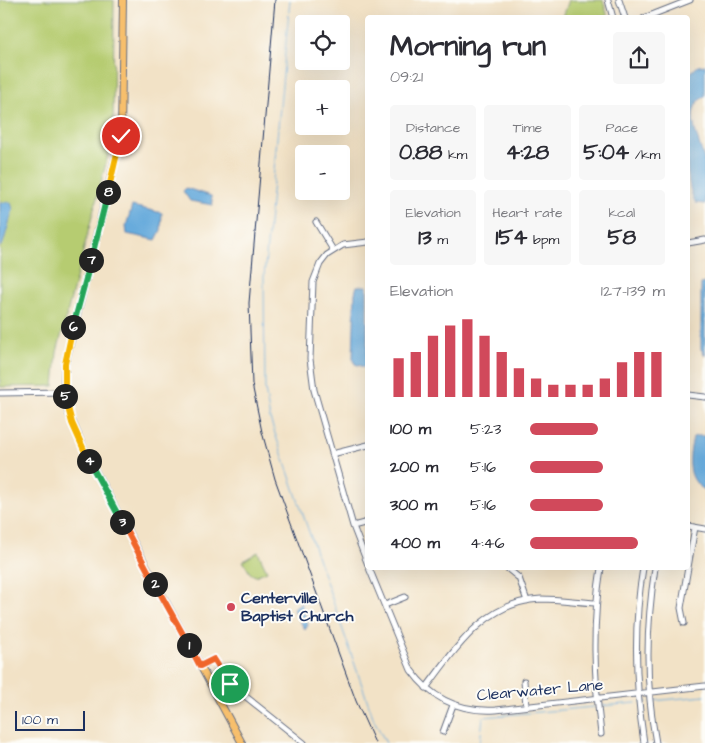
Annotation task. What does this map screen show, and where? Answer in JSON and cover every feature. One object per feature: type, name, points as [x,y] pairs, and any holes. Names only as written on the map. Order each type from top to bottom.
[{"type":"main road","points":[[123,0],[121,136],[70,337],[65,364],[64,392],[68,414],[80,442],[242,743]]},
{"type":"street","points":[[608,0],[612,15]]},
{"type":"street","points":[[619,0],[624,15]]},
{"type":"street","points":[[652,15],[690,0]]},
{"type":"street","points":[[316,222],[333,250],[353,242],[365,242]]},
{"type":"street","points":[[690,243],[705,240]]},
{"type":"street","name":"Clearwater Lane","points":[[333,250],[320,264],[313,282],[310,359],[314,390],[353,526],[365,558]]},
{"type":"street","points":[[0,393],[64,392]]},
{"type":"street","points":[[690,395],[705,397]]},
{"type":"street","points":[[332,454],[365,446]]},
{"type":"street","points":[[353,526],[365,523]]},
{"type":"street","points":[[690,527],[705,529]]},
{"type":"street","points":[[690,557],[695,528]]},
{"type":"street","name":"Clearwater Lane","points":[[370,570],[411,670],[426,688],[453,705],[484,710],[705,686]]},
{"type":"street","points":[[509,570],[519,578],[527,601]]},
{"type":"street","points":[[601,570],[595,603],[594,657],[596,698],[601,734]]},
{"type":"street","points":[[642,570],[637,601],[636,630],[637,694],[644,743]]},
{"type":"street","points":[[654,570],[648,619],[648,692],[656,743]]},
{"type":"street","points":[[684,623],[681,608],[688,570]]},
{"type":"street","points":[[385,605],[405,597]]},
{"type":"street","points":[[426,688],[473,629],[500,609],[527,601],[543,599],[595,603]]},
{"type":"street","points":[[200,666],[214,659],[230,684],[304,743]]},
{"type":"street","points":[[524,681],[526,706]]},
{"type":"street","points":[[443,732],[453,705]]},
{"type":"green space","points":[[0,0],[114,0],[113,136],[57,352],[54,386],[0,387]]},
{"type":"green space","points":[[569,0],[603,0],[607,15],[564,15]]},
{"type":"green space","points":[[258,552],[267,571],[255,576],[250,573],[243,561]]},
{"type":"water","points":[[705,65],[705,96],[698,102],[693,118],[694,128],[705,164],[705,204],[696,203],[690,188],[690,73],[698,66]]},
{"type":"water","points":[[186,188],[211,196],[213,205],[190,201],[183,191]]},
{"type":"water","points":[[0,203],[11,203],[13,209],[3,244],[0,247]]},
{"type":"water","points":[[132,206],[162,213],[161,230],[156,240],[127,234],[126,226]]},
{"type":"water","points":[[705,283],[705,355],[701,349],[701,284]]},
{"type":"water","points":[[357,286],[365,286],[365,367],[355,364],[353,359],[355,293]]},
{"type":"water","points":[[705,436],[705,490],[694,480],[691,473],[690,452],[693,437]]},
{"type":"water","points":[[301,603],[308,625],[305,630],[293,608]]},
{"type":"waterway","points":[[290,0],[264,277],[265,389],[270,419],[374,720],[386,743]]},
{"type":"waterway","points":[[652,701],[705,696]]},
{"type":"waterway","points":[[641,702],[647,702]]},
{"type":"waterway","points":[[601,706],[636,703]]},
{"type":"waterway","points":[[480,743],[483,717],[594,707]]},
{"type":"railway","points":[[275,0],[249,303],[252,384],[262,432],[275,479],[356,701],[375,743]]},
{"type":"place","name":"Centerville Baptist Church","points":[[231,607]]},
{"type":"route","points":[[121,136],[111,182],[66,354],[64,371],[65,399],[68,414],[87,456],[200,666],[214,659],[230,684]]}]
